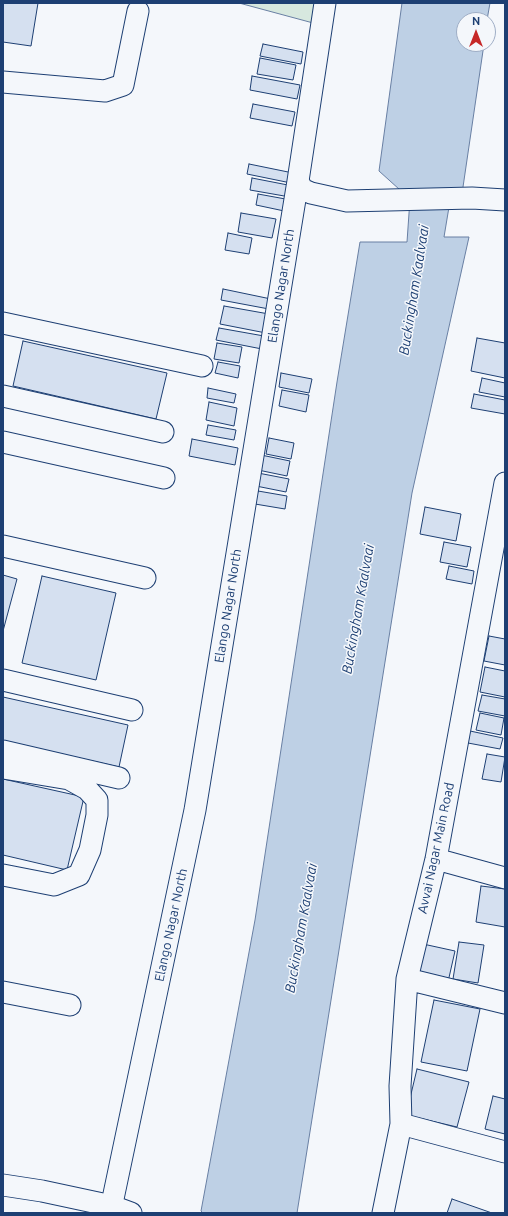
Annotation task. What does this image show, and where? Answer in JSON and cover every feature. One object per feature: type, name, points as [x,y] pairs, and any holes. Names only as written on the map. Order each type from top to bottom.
[{"type":"street","name":"Elango Nagar North","points":[[111,1209],[195,810],[298,181],[325,3]]},
{"type":"street","points":[[3,82],[105,91],[123,85],[138,11]]},
{"type":"street","points":[[298,181],[302,189],[311,193],[347,201],[472,198],[505,200]]},
{"type":"street","points":[[3,323],[202,366]]},
{"type":"street","points":[[3,396],[163,432]]},
{"type":"street","points":[[3,442],[164,478]]},
{"type":"street","name":"Avvai Nagar Main Road","points":[[382,1213],[401,1124],[400,1086],[407,979],[436,859],[501,524],[505,483]]},
{"type":"street","points":[[3,546],[145,578]]},
{"type":"street","points":[[3,680],[132,710]]},
{"type":"street","points":[[3,751],[119,778]]},
{"type":"street","points":[[3,768],[69,779],[87,789],[96,800],[97,815],[90,850],[79,875],[54,885],[3,875]]},
{"type":"street","points":[[436,859],[505,878]]},
{"type":"street","points":[[407,979],[505,1003]]},
{"type":"street","points":[[3,992],[70,1005]]},
{"type":"street","points":[[401,1124],[505,1152]]},
{"type":"street","points":[[3,1185],[42,1191],[131,1213]]},
{"type":"shaded area","points":[[239,3],[331,3],[328,27]]},
{"type":"water","name":"Buckingham Kaalvaai","points":[[402,3],[490,3],[488,12],[456,12],[456,52],[483,52],[463,187],[450,201],[444,237],[469,237],[412,493],[297,1213],[203,1213],[201,1211],[255,920],[337,382],[360,242],[407,242],[410,199],[379,171]]},
{"type":"building","points":[[3,3],[38,3],[31,46],[3,42]]},
{"type":"building","points":[[263,44],[303,52],[301,64],[260,56]]},
{"type":"building","points":[[260,58],[296,65],[293,80],[257,74]]},
{"type":"building","points":[[252,76],[300,85],[297,99],[250,90]]},
{"type":"building","points":[[253,104],[295,112],[292,126],[250,118]]},
{"type":"building","points":[[249,164],[293,173],[291,183],[247,174]]},
{"type":"building","points":[[252,178],[293,186],[290,197],[250,190]]},
{"type":"building","points":[[258,194],[291,200],[289,212],[256,205]]},
{"type":"building","points":[[241,213],[276,219],[272,238],[238,232]]},
{"type":"building","points":[[228,233],[252,238],[249,254],[225,250]]},
{"type":"building","points":[[223,289],[271,299],[269,309],[221,300]]},
{"type":"building","points":[[224,306],[269,314],[266,333],[220,324]]},
{"type":"building","points":[[219,328],[264,336],[262,349],[216,340]]},
{"type":"building","points":[[477,338],[505,343],[505,378],[471,371]]},
{"type":"building","points":[[23,341],[167,373],[156,419],[13,386]]},
{"type":"building","points":[[217,343],[242,347],[239,363],[214,359]]},
{"type":"building","points":[[218,362],[240,366],[238,378],[215,373]]},
{"type":"building","points":[[281,373],[312,379],[309,393],[279,387]]},
{"type":"building","points":[[482,378],[505,383],[505,397],[479,392]]},
{"type":"building","points":[[208,388],[236,394],[234,403],[207,398]]},
{"type":"building","points":[[282,390],[309,395],[306,412],[279,406]]},
{"type":"building","points":[[474,394],[505,400],[505,414],[471,408]]},
{"type":"building","points":[[209,402],[237,408],[234,426],[206,420]]},
{"type":"building","points":[[208,425],[236,430],[234,440],[206,435]]},
{"type":"building","points":[[269,438],[294,443],[291,459],[266,454]]},
{"type":"building","points":[[192,439],[238,448],[235,465],[189,456]]},
{"type":"building","points":[[261,455],[290,461],[287,476],[258,470]]},
{"type":"building","points":[[258,473],[289,479],[286,492],[256,486]]},
{"type":"building","points":[[258,491],[287,496],[285,509],[255,504]]},
{"type":"building","points":[[425,507],[461,514],[456,541],[420,534]]},
{"type":"building","points":[[444,542],[471,547],[467,567],[440,562]]},
{"type":"building","points":[[449,566],[474,571],[472,584],[446,579]]},
{"type":"building","points":[[3,575],[17,579],[3,631]]},
{"type":"building","points":[[42,576],[116,593],[96,680],[22,663]]},
{"type":"building","points":[[489,636],[505,639],[505,665],[484,661]]},
{"type":"building","points":[[485,667],[505,671],[505,697],[480,692]]},
{"type":"building","points":[[482,695],[505,699],[505,716],[478,711]]},
{"type":"building","points":[[3,697],[128,725],[119,767],[3,741]]},
{"type":"building","points":[[480,713],[504,718],[501,735],[476,730]]},
{"type":"building","points":[[470,731],[503,738],[500,749],[468,743]]},
{"type":"building","points":[[487,754],[505,757],[501,782],[482,779]]},
{"type":"building","points":[[3,779],[84,797],[67,870],[3,855]]},
{"type":"building","points":[[481,886],[505,889],[505,927],[476,922]]},
{"type":"building","points":[[459,942],[484,945],[478,983],[453,979]]},
{"type":"building","points":[[423,944],[455,951],[448,982],[416,975]]},
{"type":"building","points":[[434,1000],[480,1009],[467,1071],[421,1062]]},
{"type":"building","points":[[417,1069],[469,1082],[457,1127],[406,1115]]},
{"type":"building","points":[[493,1096],[505,1099],[505,1134],[485,1129]]},
{"type":"building","points":[[452,1199],[492,1213],[447,1213]]}]
